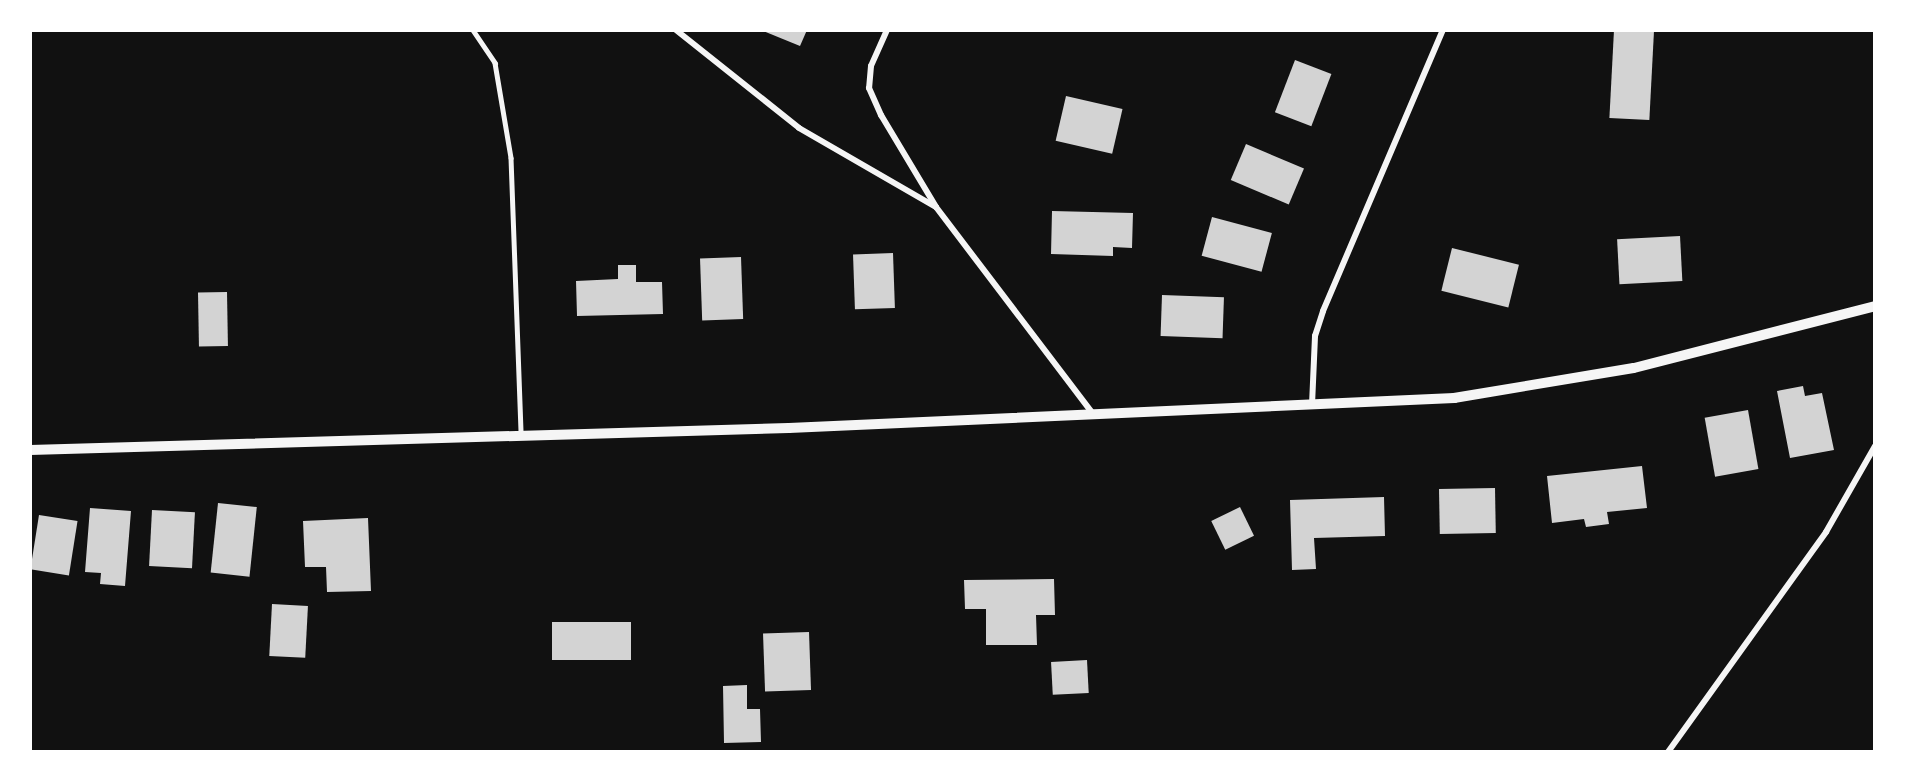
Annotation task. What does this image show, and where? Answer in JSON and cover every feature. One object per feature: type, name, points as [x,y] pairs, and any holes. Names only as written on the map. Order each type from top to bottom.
[{"type":"street","points":[[676,30],[799,128],[936,207]]},
{"type":"street","points":[[887,30],[871,66],[869,88],[881,115],[936,207],[1094,415]]},
{"type":"street","points":[[1312,405],[1315,336],[1323,311],[1443,30]]},
{"type":"street","points":[[30,450],[521,437],[1094,415],[1454,398],[1538,387],[1634,368],[1874,309]]},
{"type":"street","points":[[1668,752],[1826,532],[1875,446]]},
{"type":"lane","points":[[473,30],[495,63],[511,158],[521,437]]},
{"type":"building","points":[[761,30],[807,30],[800,46]]},
{"type":"building","points":[[1614,30],[1654,32],[1649,120],[1609,118]]},
{"type":"building","points":[[1295,60],[1331,74],[1311,126],[1275,112]]},
{"type":"building","points":[[1066,96],[1123,109],[1112,154],[1056,141]]},
{"type":"building","points":[[1246,144],[1304,169],[1289,205],[1231,180]]},
{"type":"building","points":[[1052,211],[1133,213],[1132,248],[1113,247],[1113,256],[1051,254]]},
{"type":"building","points":[[1212,217],[1272,233],[1262,272],[1202,256]]},
{"type":"building","points":[[1680,236],[1682,281],[1619,284],[1617,239]]},
{"type":"building","points":[[1452,248],[1519,265],[1508,307],[1441,291]]},
{"type":"building","points":[[893,253],[895,308],[855,309],[853,254]]},
{"type":"building","points":[[741,257],[743,319],[702,320],[700,258]]},
{"type":"building","points":[[618,265],[636,265],[636,282],[662,282],[663,314],[577,316],[576,281],[618,279]]},
{"type":"building","points":[[227,292],[228,346],[199,346],[198,293]]},
{"type":"building","points":[[1162,295],[1224,297],[1223,338],[1161,336]]},
{"type":"building","points":[[1803,386],[1805,396],[1822,393],[1834,450],[1790,458],[1777,391]]},
{"type":"building","points":[[1748,410],[1758,469],[1715,477],[1705,418]]},
{"type":"building","points":[[1642,466],[1647,508],[1607,512],[1609,524],[1586,527],[1584,519],[1552,523],[1547,476]]},
{"type":"building","points":[[1495,488],[1496,533],[1440,534],[1439,489]]},
{"type":"building","points":[[1384,497],[1385,536],[1314,538],[1316,569],[1292,570],[1290,500]]},
{"type":"building","points":[[218,503],[257,507],[249,577],[211,573]]},
{"type":"building","points":[[1240,507],[1254,536],[1225,550],[1211,521]]},
{"type":"building","points":[[90,508],[131,511],[125,586],[100,584],[101,573],[85,572]]},
{"type":"building","points":[[152,510],[195,512],[192,568],[149,566]]},
{"type":"building","points":[[39,515],[78,521],[69,575],[30,569]]},
{"type":"building","points":[[368,518],[371,591],[327,592],[326,567],[305,567],[303,521]]},
{"type":"building","points":[[1054,579],[1055,615],[1036,615],[1037,645],[986,645],[986,609],[965,609],[964,580]]},
{"type":"building","points":[[272,604],[308,606],[305,658],[269,656]]},
{"type":"building","points":[[552,622],[631,622],[631,660],[552,660]]},
{"type":"building","points":[[809,632],[811,690],[765,692],[763,634]]},
{"type":"building","points":[[1087,660],[1089,693],[1053,695],[1051,662]]},
{"type":"building","points":[[747,685],[747,709],[760,709],[761,742],[724,743],[723,686]]}]
